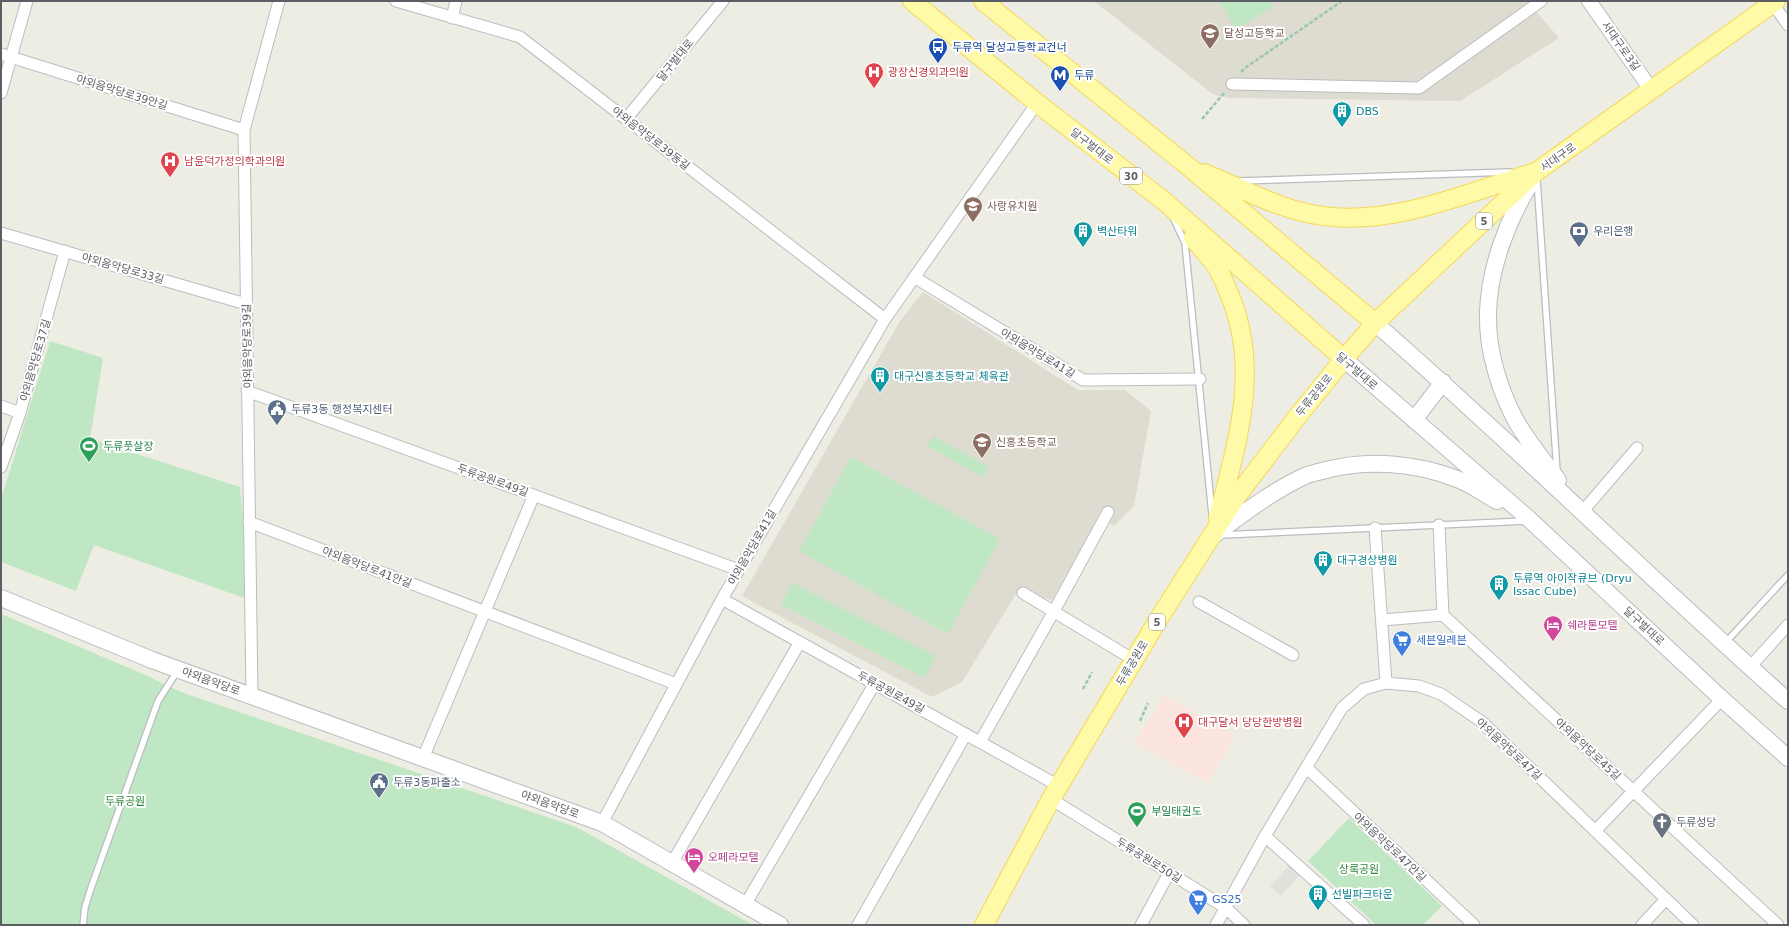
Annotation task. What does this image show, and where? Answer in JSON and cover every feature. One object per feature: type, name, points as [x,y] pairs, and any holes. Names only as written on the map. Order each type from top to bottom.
[{"type":"main road","name":"달구벌대로","points":[[912,1],[1037,103],[1164,201],[1529,519],[1722,700],[1788,758]]},
{"type":"main road","points":[[983,1],[1189,167],[1443,382],[1724,644],[1788,701]]},
{"type":"main road","name":"서대구로","points":[[1362,340],[1375,323],[1536,172],[1652,91],[1775,2]]},
{"type":"main road","points":[[1189,167],[1282,205],[1310,214],[1340,218],[1370,218],[1396,214],[1536,172]]},
{"type":"main road","points":[[1536,172],[1518,202],[1507,228],[1494,274],[1488,313],[1495,368],[1506,401],[1516,421],[1582,512]]},
{"type":"main road","points":[[1164,201],[1218,270],[1238,315],[1244,343],[1245,379],[1243,411],[1214,535]]},
{"type":"main road","name":"두류공원로","points":[[984,925],[1055,793],[1158,620],[1214,535],[1237,496],[1344,359],[1362,340]]},
{"type":"main road","points":[[1414,420],[1443,382]]},
{"type":"main road","points":[[1214,535],[1252,507],[1306,475],[1336,467],[1362,463],[1406,465],[1459,479],[1529,519]]},
{"type":"main road","name":"야외음악당로","points":[[1,598],[178,670],[602,823],[780,925]]},
{"type":"street","points":[[1,93],[6,56],[27,1]]},
{"type":"street","name":"야외음악당로39길","points":[[252,696],[244,130],[279,1]]},
{"type":"street","name":"야외음악당로39동길","points":[[396,1],[520,37],[885,319]]},
{"type":"street","points":[[452,18],[456,1]]},
{"type":"street","name":"달구벌대로","points":[[626,119],[723,1]]},
{"type":"street","points":[[1232,84],[1419,88],[1541,1]]},
{"type":"street","name":"서대구로3길","points":[[1589,1],[1652,91]]},
{"type":"street","points":[[1775,2],[1788,25]]},
{"type":"street","name":"야외음악당로39안길","points":[[6,56],[244,130]]},
{"type":"street","name":"야외음악당로41길","points":[[602,823],[738,570],[885,319],[1037,103]]},
{"type":"street","name":"야외음악당로33길","points":[[1,233],[246,304]]},
{"type":"street","name":"야외음악당로37길","points":[[1,467],[20,413],[65,251]]},
{"type":"street","name":"야외음악당로41길","points":[[914,278],[1083,380],[1200,379]]},
{"type":"street","name":"두류공원로49길","points":[[247,391],[738,570]]},
{"type":"street","points":[[1,406],[20,413]]},
{"type":"street","points":[[1582,512],[1637,448]]},
{"type":"street","points":[[423,758],[534,495]]},
{"type":"street","points":[[980,742],[1108,512]]},
{"type":"street","name":"야외음악당로41안길","points":[[249,522],[676,684]]},
{"type":"street","points":[[1382,620],[1443,615],[1439,525]]},
{"type":"street","points":[[1375,528],[1386,683]]},
{"type":"street","points":[[1023,593],[1134,660]]},
{"type":"street","name":"두류공원로49길","points":[[722,599],[980,742],[1055,793]]},
{"type":"street","points":[[1199,602],[1293,655]]},
{"type":"street","name":"야외음악당로45길","points":[[1443,615],[1778,925]]},
{"type":"street","points":[[1750,667],[1788,624]]},
{"type":"street","points":[[672,863],[800,642]]},
{"type":"street","points":[[745,905],[875,683]]},
{"type":"street","name":"야외음악당로47길","points":[[1216,925],[1265,836],[1342,708],[1364,690],[1386,683],[1419,686],[1441,694],[1482,722],[1693,925]]},
{"type":"street","points":[[1595,831],[1722,700]]},
{"type":"street","points":[[858,925],[966,734]]},
{"type":"street","name":"야외음악당로47안길","points":[[1307,768],[1474,925]]},
{"type":"street","name":"두류공원로50길","points":[[1055,793],[1170,873],[1226,908],[1244,925]]},
{"type":"street","points":[[1265,836],[1364,925]]},
{"type":"street","points":[[1141,925],[1170,873]]},
{"type":"street","points":[[1642,925],[1666,899]]},
{"type":"lane","points":[[1225,182],[1536,172],[1557,478]]},
{"type":"lane","points":[[1164,201],[1186,243],[1214,535],[1439,525],[1529,519]]},
{"type":"lane","points":[[1724,644],[1788,575]]},
{"type":"lane","points":[[83,925],[84,907],[158,701],[178,670]]},
{"type":"path","points":[[1202,118],[1245,68],[1342,1]]},
{"type":"path","points":[[1083,689],[1092,672]]},
{"type":"path","points":[[1140,721],[1148,703]]},
{"type":"shaded area","points":[[1094,1],[1547,1],[1535,10],[1559,38],[1460,101],[1231,98],[1214,95]]},
{"type":"shaded area","name":"신흥초등학교","points":[[923,292],[1078,390],[1125,390],[1151,411],[1134,506],[1114,526],[1098,518],[1052,600],[1023,593],[1016,594],[962,682],[932,697],[742,596],[900,321]]},
{"type":"shaded area","name":"대구달서 당당한방병원","points":[[1165,695],[1235,736],[1208,782],[1134,743]]},
{"type":"shaded area","points":[[1290,865],[1300,875],[1281,896],[1270,886]]},
{"type":"green space","points":[[1219,1],[1270,1],[1273,7],[1236,29]]},
{"type":"green space","name":"두류풋살장","points":[[50,341],[103,358],[90,439],[240,487],[250,600],[94,545],[76,591],[1,562],[1,499]]},
{"type":"green space","points":[[933,436],[989,467],[983,477],[927,446]]},
{"type":"green space","points":[[851,457],[1000,539],[948,634],[799,551]]},
{"type":"green space","points":[[792,583],[936,656],[925,678],[781,605]]},
{"type":"green space","name":"두류공원","points":[[1,614],[141,673],[181,692],[576,827],[753,925],[1,925]]},
{"type":"green space","name":"상록공원","points":[[1349,818],[1442,906],[1423,925],[1376,925],[1308,861]]},
{"type":"place","name":"달성고등학교","points":[[1210,50]]},
{"type":"place","name":"두류역 달성고등학교건너","points":[[938,64]]},
{"type":"place","name":"광장신경외과의원","points":[[874,89]]},
{"type":"place","name":"두류","points":[[1060,92]]},
{"type":"place","name":"DBS","points":[[1342,128]]},
{"type":"place","name":"남윤덕가정의학과의원","points":[[170,178]]},
{"type":"place","name":"사랑유치원","points":[[973,223]]},
{"type":"place","name":"벽산타워","points":[[1083,248]]},
{"type":"place","name":"우리은행","points":[[1579,248]]},
{"type":"place","name":"대구신흥초등학교 체육관","points":[[880,393]]},
{"type":"place","name":"두류3동 행정복지센터","points":[[277,426]]},
{"type":"place","name":"신흥초등학교","points":[[982,459]]},
{"type":"place","name":"두류풋살장","points":[[89,463]]},
{"type":"place","name":"대구경상병원","points":[[1323,577]]},
{"type":"place","name":"두류역 아이작큐브 (Dryu Issac Cube)","points":[[1499,601]]},
{"type":"place","name":"쉐라톤모텔","points":[[1553,642]]},
{"type":"place","name":"세븐일레븐","points":[[1402,657]]},
{"type":"place","name":"대구달서 당당한방병원","points":[[1184,739]]},
{"type":"place","name":"두류3동파출소","points":[[379,799]]},
{"type":"place","name":"부일태권도","points":[[1137,828]]},
{"type":"place","name":"두류성당","points":[[1662,839]]},
{"type":"place","name":"오페라모텔","points":[[694,874]]},
{"type":"place","name":"선빌파크타운","points":[[1318,911]]},
{"type":"place","name":"GS25","points":[[1198,916]]}]
